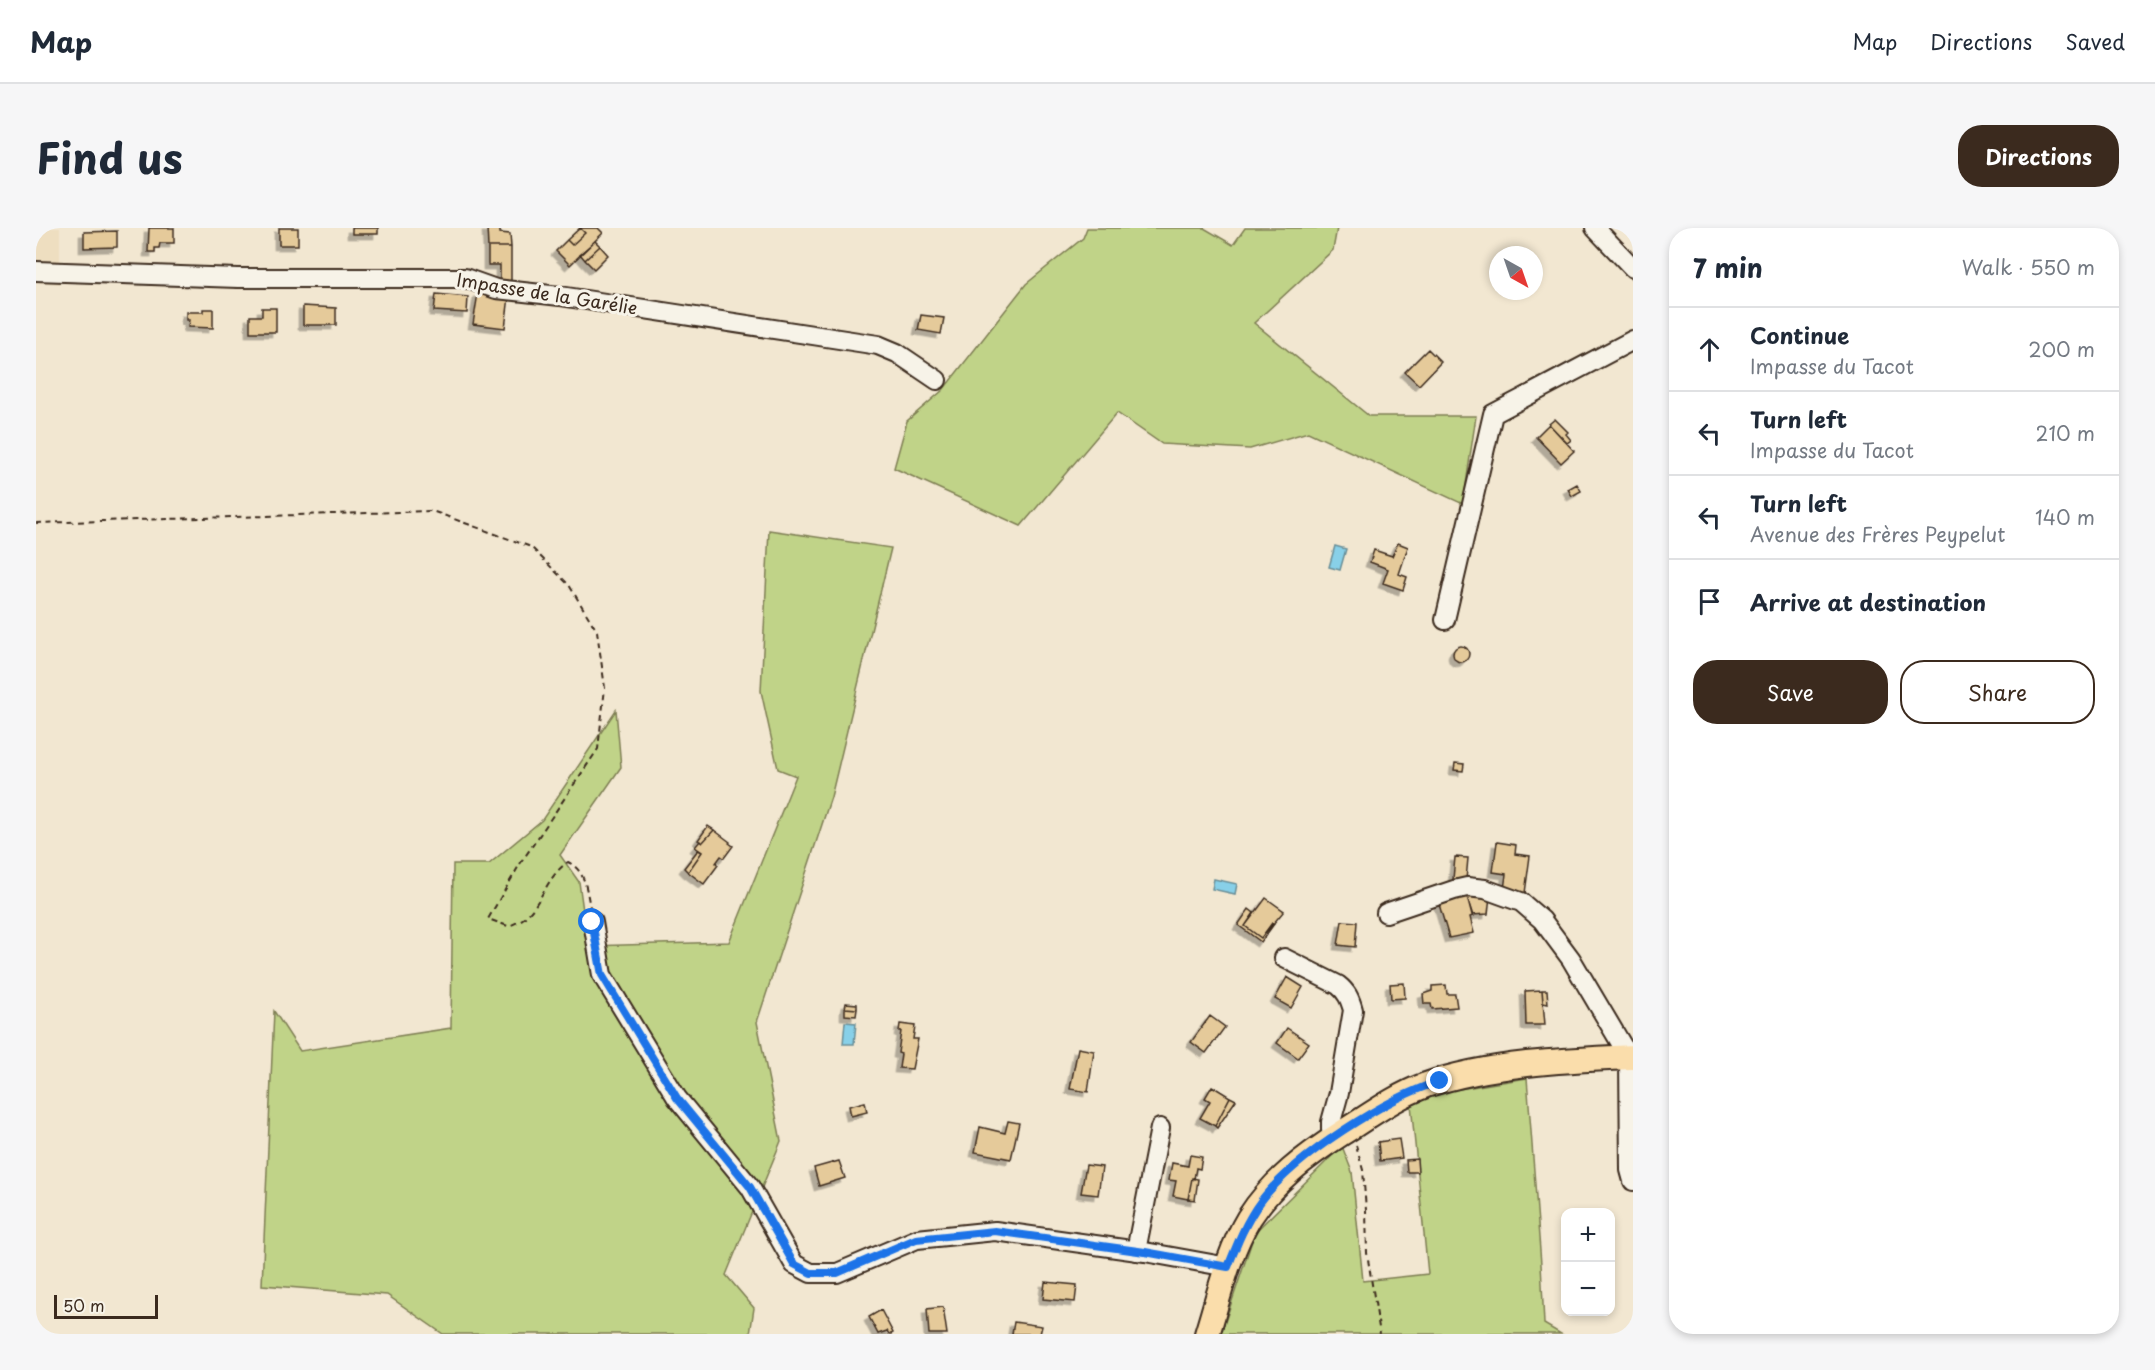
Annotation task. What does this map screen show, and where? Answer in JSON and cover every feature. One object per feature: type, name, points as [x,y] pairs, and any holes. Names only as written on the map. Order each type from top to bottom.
[{"type":"main road","points":[[1207,1334],[1228,1267],[1248,1220],[1276,1183],[1341,1133],[1406,1094],[1462,1075],[1534,1064],[1631,1057]]},
{"type":"street","points":[[1595,228],[1633,268]]},
{"type":"street","name":"Impasse de la Garélie","points":[[36,271],[238,278],[465,278],[496,289],[560,296],[879,345],[897,353],[937,380]]},
{"type":"street","points":[[1445,620],[1493,414],[1633,340]]},
{"type":"street","points":[[1386,913],[1467,887],[1485,889],[1508,896],[1531,909],[1552,932],[1571,959],[1631,1057],[1630,1170],[1633,1181]]},
{"type":"street","points":[[592,922],[602,975],[677,1098],[750,1187],[794,1264],[811,1273],[837,1273],[916,1239],[995,1231],[1228,1267]]},
{"type":"street","points":[[1284,958],[1338,985],[1350,1000],[1353,1010],[1339,1093],[1331,1122],[1331,1130],[1341,1133]]},
{"type":"street","points":[[1136,1251],[1160,1128]]},
{"type":"path","points":[[36,523],[432,511],[531,547],[569,585],[597,631],[604,688],[598,749],[519,864],[488,919],[507,926],[527,918],[558,869],[568,862],[583,874],[592,922]]},
{"type":"path","points":[[1341,1133],[1356,1142],[1363,1170],[1367,1253],[1380,1334]]},
{"type":"shaded area","points":[[36,228],[60,228],[60,284],[36,282]]},
{"type":"green space","points":[[1087,228],[1204,228],[1233,245],[1245,228],[1337,228],[1333,250],[1254,323],[1369,416],[1476,416],[1463,504],[1308,432],[1250,449],[1162,444],[1117,413],[1021,526],[894,468],[907,421],[943,390],[1026,284],[1083,238]]},
{"type":"green space","points":[[769,530],[891,548],[831,797],[757,1022],[781,1141],[726,1275],[754,1308],[750,1334],[443,1334],[387,1295],[262,1285],[274,1011],[300,1051],[451,1028],[453,864],[489,864],[542,820],[616,710],[621,767],[560,855],[579,882],[588,946],[729,942],[796,776],[778,769],[761,691]]},
{"type":"green space","points":[[1527,1078],[1544,1324],[1561,1334],[1221,1334],[1255,1232],[1342,1146],[1352,1172],[1363,1281],[1428,1274],[1411,1104],[1441,1092]]},
{"type":"water","points":[[1335,546],[1346,549],[1340,570],[1329,567]]},
{"type":"water","points":[[1214,879],[1237,884],[1235,894],[1212,889]]},
{"type":"water","points":[[845,1022],[856,1023],[854,1044],[843,1044]]},
{"type":"building","points":[[149,228],[174,228],[174,243],[160,243],[159,248],[155,248],[155,252],[148,252]]},
{"type":"building","points":[[279,228],[298,228],[298,245],[279,245]]},
{"type":"building","points":[[352,228],[378,228],[378,234],[352,234]]},
{"type":"building","points":[[487,228],[500,228],[500,233],[510,234],[511,247],[488,247]]},
{"type":"building","points":[[580,228],[598,228],[603,233],[570,265],[556,251],[567,240],[572,245],[585,233]]},
{"type":"building","points":[[580,228],[585,233],[572,245],[567,240]]},
{"type":"building","points":[[117,231],[117,247],[84,248],[84,232]]},
{"type":"building","points":[[595,241],[600,246],[585,260],[580,254]]},
{"type":"building","points":[[600,246],[608,255],[594,269],[585,260]]},
{"type":"building","points":[[488,247],[511,247],[511,287],[500,286],[500,265],[488,265]]},
{"type":"building","points":[[478,293],[509,297],[505,328],[473,324]]},
{"type":"building","points":[[436,294],[468,297],[467,313],[434,311]]},
{"type":"building","points":[[303,306],[336,308],[336,325],[303,325]]},
{"type":"building","points":[[262,308],[276,308],[276,332],[250,332],[250,316],[262,316]]},
{"type":"building","points":[[203,309],[213,309],[213,328],[188,327],[189,320],[186,320],[186,312],[203,312]]},
{"type":"building","points":[[921,315],[944,318],[941,334],[918,330]]},
{"type":"building","points":[[1428,349],[1441,362],[1419,385],[1405,372]]},
{"type":"building","points":[[1555,419],[1568,432],[1566,434],[1571,440],[1567,443],[1549,424]]},
{"type":"building","points":[[1549,424],[1574,451],[1561,463],[1536,437]]},
{"type":"building","points":[[1577,484],[1581,491],[1572,496],[1568,489]]},
{"type":"building","points":[[1398,543],[1408,547],[1399,574],[1407,577],[1403,590],[1383,583],[1388,569],[1370,562],[1374,550],[1392,556]]},
{"type":"building","points":[[1458,646],[1464,646],[1469,654],[1467,660],[1458,662],[1453,657],[1453,651]]},
{"type":"building","points":[[1455,763],[1464,764],[1463,771],[1454,770]]},
{"type":"building","points":[[708,826],[714,830],[702,843],[698,840]]},
{"type":"building","points":[[714,830],[733,846],[724,858],[721,856],[716,863],[718,865],[704,884],[688,872],[702,852],[695,847]]},
{"type":"building","points":[[1497,842],[1516,845],[1515,854],[1530,856],[1525,893],[1504,890],[1506,874],[1493,872]]},
{"type":"building","points":[[698,850],[702,852],[688,872],[684,868]]},
{"type":"building","points":[[1455,857],[1468,858],[1466,880],[1453,879]]},
{"type":"building","points":[[1466,894],[1473,916],[1470,917],[1474,933],[1449,938],[1438,901]]},
{"type":"building","points":[[1467,896],[1490,896],[1488,914],[1472,915]]},
{"type":"building","points":[[1266,898],[1284,911],[1261,938],[1245,926]]},
{"type":"building","points":[[1249,909],[1254,913],[1245,926],[1261,938],[1272,923],[1274,924],[1261,942],[1238,925]]},
{"type":"building","points":[[1342,921],[1357,922],[1355,947],[1338,945]]},
{"type":"building","points":[[1287,977],[1303,987],[1291,1008],[1275,999]]},
{"type":"building","points":[[1404,983],[1405,998],[1391,999],[1390,984]]},
{"type":"building","points":[[1446,985],[1447,994],[1455,994],[1457,1007],[1432,1009],[1431,1004],[1424,1004],[1423,994],[1432,991],[1432,986]]},
{"type":"building","points":[[1542,990],[1547,990],[1548,1004],[1543,1003]]},
{"type":"building","points":[[1542,990],[1545,1025],[1526,1025],[1525,991]]},
{"type":"building","points":[[846,1003],[857,1004],[857,1009],[845,1008]]},
{"type":"building","points":[[845,1008],[857,1009],[856,1016],[845,1015]]},
{"type":"building","points":[[1210,1016],[1225,1027],[1206,1053],[1191,1042]]},
{"type":"building","points":[[900,1024],[915,1026],[913,1039],[918,1039],[912,1069],[899,1068]]},
{"type":"building","points":[[1287,1028],[1309,1043],[1298,1058],[1277,1043]]},
{"type":"building","points":[[1078,1048],[1094,1051],[1088,1092],[1070,1089]]},
{"type":"building","points":[[1212,1086],[1230,1097],[1215,1126],[1200,1118],[1210,1101],[1205,1098]]},
{"type":"building","points":[[1230,1097],[1236,1100],[1217,1128],[1215,1126]]},
{"type":"building","points":[[865,1102],[867,1112],[851,1116],[849,1106]]},
{"type":"building","points":[[1008,1121],[1019,1123],[1011,1159],[975,1152],[980,1127],[1005,1133]]},
{"type":"building","points":[[1399,1139],[1402,1158],[1380,1161],[1378,1142]]},
{"type":"building","points":[[1190,1155],[1202,1157],[1200,1169],[1196,1168],[1194,1179],[1192,1178],[1188,1199],[1173,1196],[1176,1181],[1169,1180],[1172,1163],[1188,1166]]},
{"type":"building","points":[[1417,1159],[1418,1172],[1407,1172],[1406,1160]]},
{"type":"building","points":[[839,1161],[845,1178],[819,1186],[814,1168]]},
{"type":"building","points":[[1086,1165],[1102,1167],[1098,1195],[1081,1193]]},
{"type":"building","points":[[1192,1178],[1198,1179],[1195,1200],[1188,1199]]},
{"type":"building","points":[[1045,1282],[1077,1285],[1075,1302],[1043,1299]]},
{"type":"building","points":[[943,1307],[947,1334],[929,1334],[927,1309]]},
{"type":"building","points":[[881,1310],[893,1333],[891,1334],[887,1331],[878,1334],[869,1317]]},
{"type":"building","points":[[1014,1322],[1042,1326],[1040,1334],[1012,1334]]},
{"type":"route","points":[[592,922],[602,975],[677,1098],[750,1187],[794,1264],[811,1273],[837,1273],[916,1239],[995,1231],[1145,1252],[1228,1267],[1248,1220],[1276,1183],[1294,1167],[1389,1103],[1440,1081]]}]
